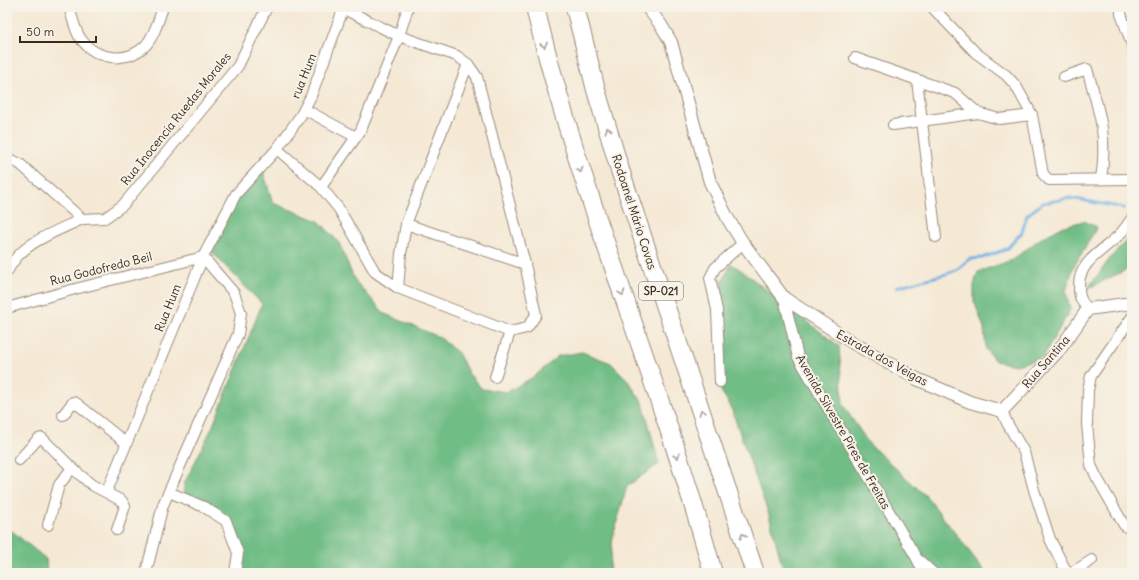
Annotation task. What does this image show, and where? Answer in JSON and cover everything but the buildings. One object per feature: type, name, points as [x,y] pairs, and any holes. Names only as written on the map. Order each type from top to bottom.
[{"type":"highway","name":"SP-021","points":[[535,7],[546,56],[582,177],[684,476],[713,573]]},
{"type":"highway","name":"Rodoanel Mário Covas","points":[[575,7],[596,90],[620,170],[754,573]]},
{"type":"street","points":[[69,7],[79,35],[89,48],[110,58],[134,54],[146,45],[156,26],[163,7]]},
{"type":"street","name":"Rua Inocencia Ruedas Morales","points":[[82,219],[105,218],[123,205],[238,66],[267,7]]},
{"type":"street","points":[[321,187],[356,137],[375,98],[399,36],[408,7]]},
{"type":"street","name":"Avenida Silvestre Pires de Freitas","points":[[647,7],[661,25],[671,42],[708,175],[728,219],[742,243],[784,298],[798,357],[916,556],[924,573]]},
{"type":"street","points":[[932,7],[976,54],[1006,76],[1016,86],[1032,115],[1043,174],[1048,180],[1132,179]]},
{"type":"street","points":[[1121,7],[1121,14],[1132,45]]},
{"type":"street","points":[[277,149],[321,187],[339,209],[375,272],[398,288],[510,332],[527,328],[536,315],[525,264],[477,77],[468,64],[457,56],[399,36],[344,8]]},
{"type":"street","name":"rua Hum","points":[[277,149],[312,96],[344,8]]},
{"type":"street","points":[[856,58],[955,93],[978,113]]},
{"type":"street","points":[[398,288],[401,254],[406,224],[468,64]]},
{"type":"street","points":[[1064,77],[1087,69],[1103,124],[1105,156],[1101,179]]},
{"type":"street","points":[[917,80],[936,237]]},
{"type":"street","points":[[304,109],[356,137]]},
{"type":"street","points":[[893,125],[978,113],[999,119],[1032,115]]},
{"type":"street","name":"Rua Hum","points":[[107,491],[203,257],[236,194],[277,149]]},
{"type":"street","points":[[7,158],[20,164],[82,219],[26,248],[16,256],[7,272]]},
{"type":"street","points":[[1132,218],[1118,235],[1098,251],[1085,266],[1079,278],[1079,299],[1088,309],[1132,302]]},
{"type":"street","points":[[406,224],[525,264]]},
{"type":"street","points":[[720,382],[717,310],[710,278],[714,268],[742,243]]},
{"type":"street","points":[[146,573],[163,505],[238,334],[241,313],[234,293],[203,257]]},
{"type":"street","name":"Rua Godofredo Beil","points":[[7,308],[75,289],[203,257]]},
{"type":"street","name":"Estrada dos Veigas","points":[[784,298],[854,343],[916,379],[970,402],[1002,411]]},
{"type":"street","name":"Rua Santina","points":[[1002,411],[1060,349],[1088,309]]},
{"type":"street","points":[[1132,317],[1092,376],[1088,390],[1087,424],[1091,465],[1124,525],[1132,531]]},
{"type":"street","points":[[495,377],[510,332]]},
{"type":"street","points":[[62,415],[74,402],[126,443]]},
{"type":"street","points":[[1002,411],[1007,423],[1024,452],[1034,490],[1050,539],[1067,573]]},
{"type":"street","points":[[19,460],[38,439],[42,438],[72,468],[92,485],[107,491],[122,501],[124,506],[117,530]]},
{"type":"street","points":[[48,525],[59,485],[72,468]]},
{"type":"street","points":[[169,492],[204,507],[226,521],[238,553],[235,573]]},
{"type":"street","points":[[916,556],[933,573]]},
{"type":"street","points":[[1071,573],[1092,560]]},
{"type":"green space","points":[[262,168],[273,203],[319,221],[339,243],[355,281],[385,314],[439,337],[458,353],[469,374],[482,389],[507,392],[535,376],[558,356],[582,352],[611,363],[626,378],[643,403],[659,464],[627,486],[613,537],[609,573],[235,573],[238,553],[226,521],[185,498],[184,484],[212,428],[262,304],[209,249],[238,195]]},
{"type":"green space","points":[[1084,221],[1097,227],[1073,268],[1066,291],[1070,310],[1043,357],[1016,365],[995,361],[986,349],[984,328],[974,301],[974,285],[978,272],[1012,260],[1040,239],[1064,226]]},
{"type":"green space","points":[[1132,234],[1132,267],[1087,289],[1112,256]]},
{"type":"green space","points":[[731,264],[741,270],[839,346],[843,405],[869,444],[927,497],[986,573],[784,573],[769,515],[730,405],[721,391],[722,283]]},
{"type":"green space","points":[[7,527],[46,559],[47,573],[7,573]]},
{"type":"waterway","points":[[896,287],[946,274],[958,269],[969,259],[982,258],[1007,249],[1022,232],[1027,215],[1043,203],[1070,198],[1124,208]]}]
